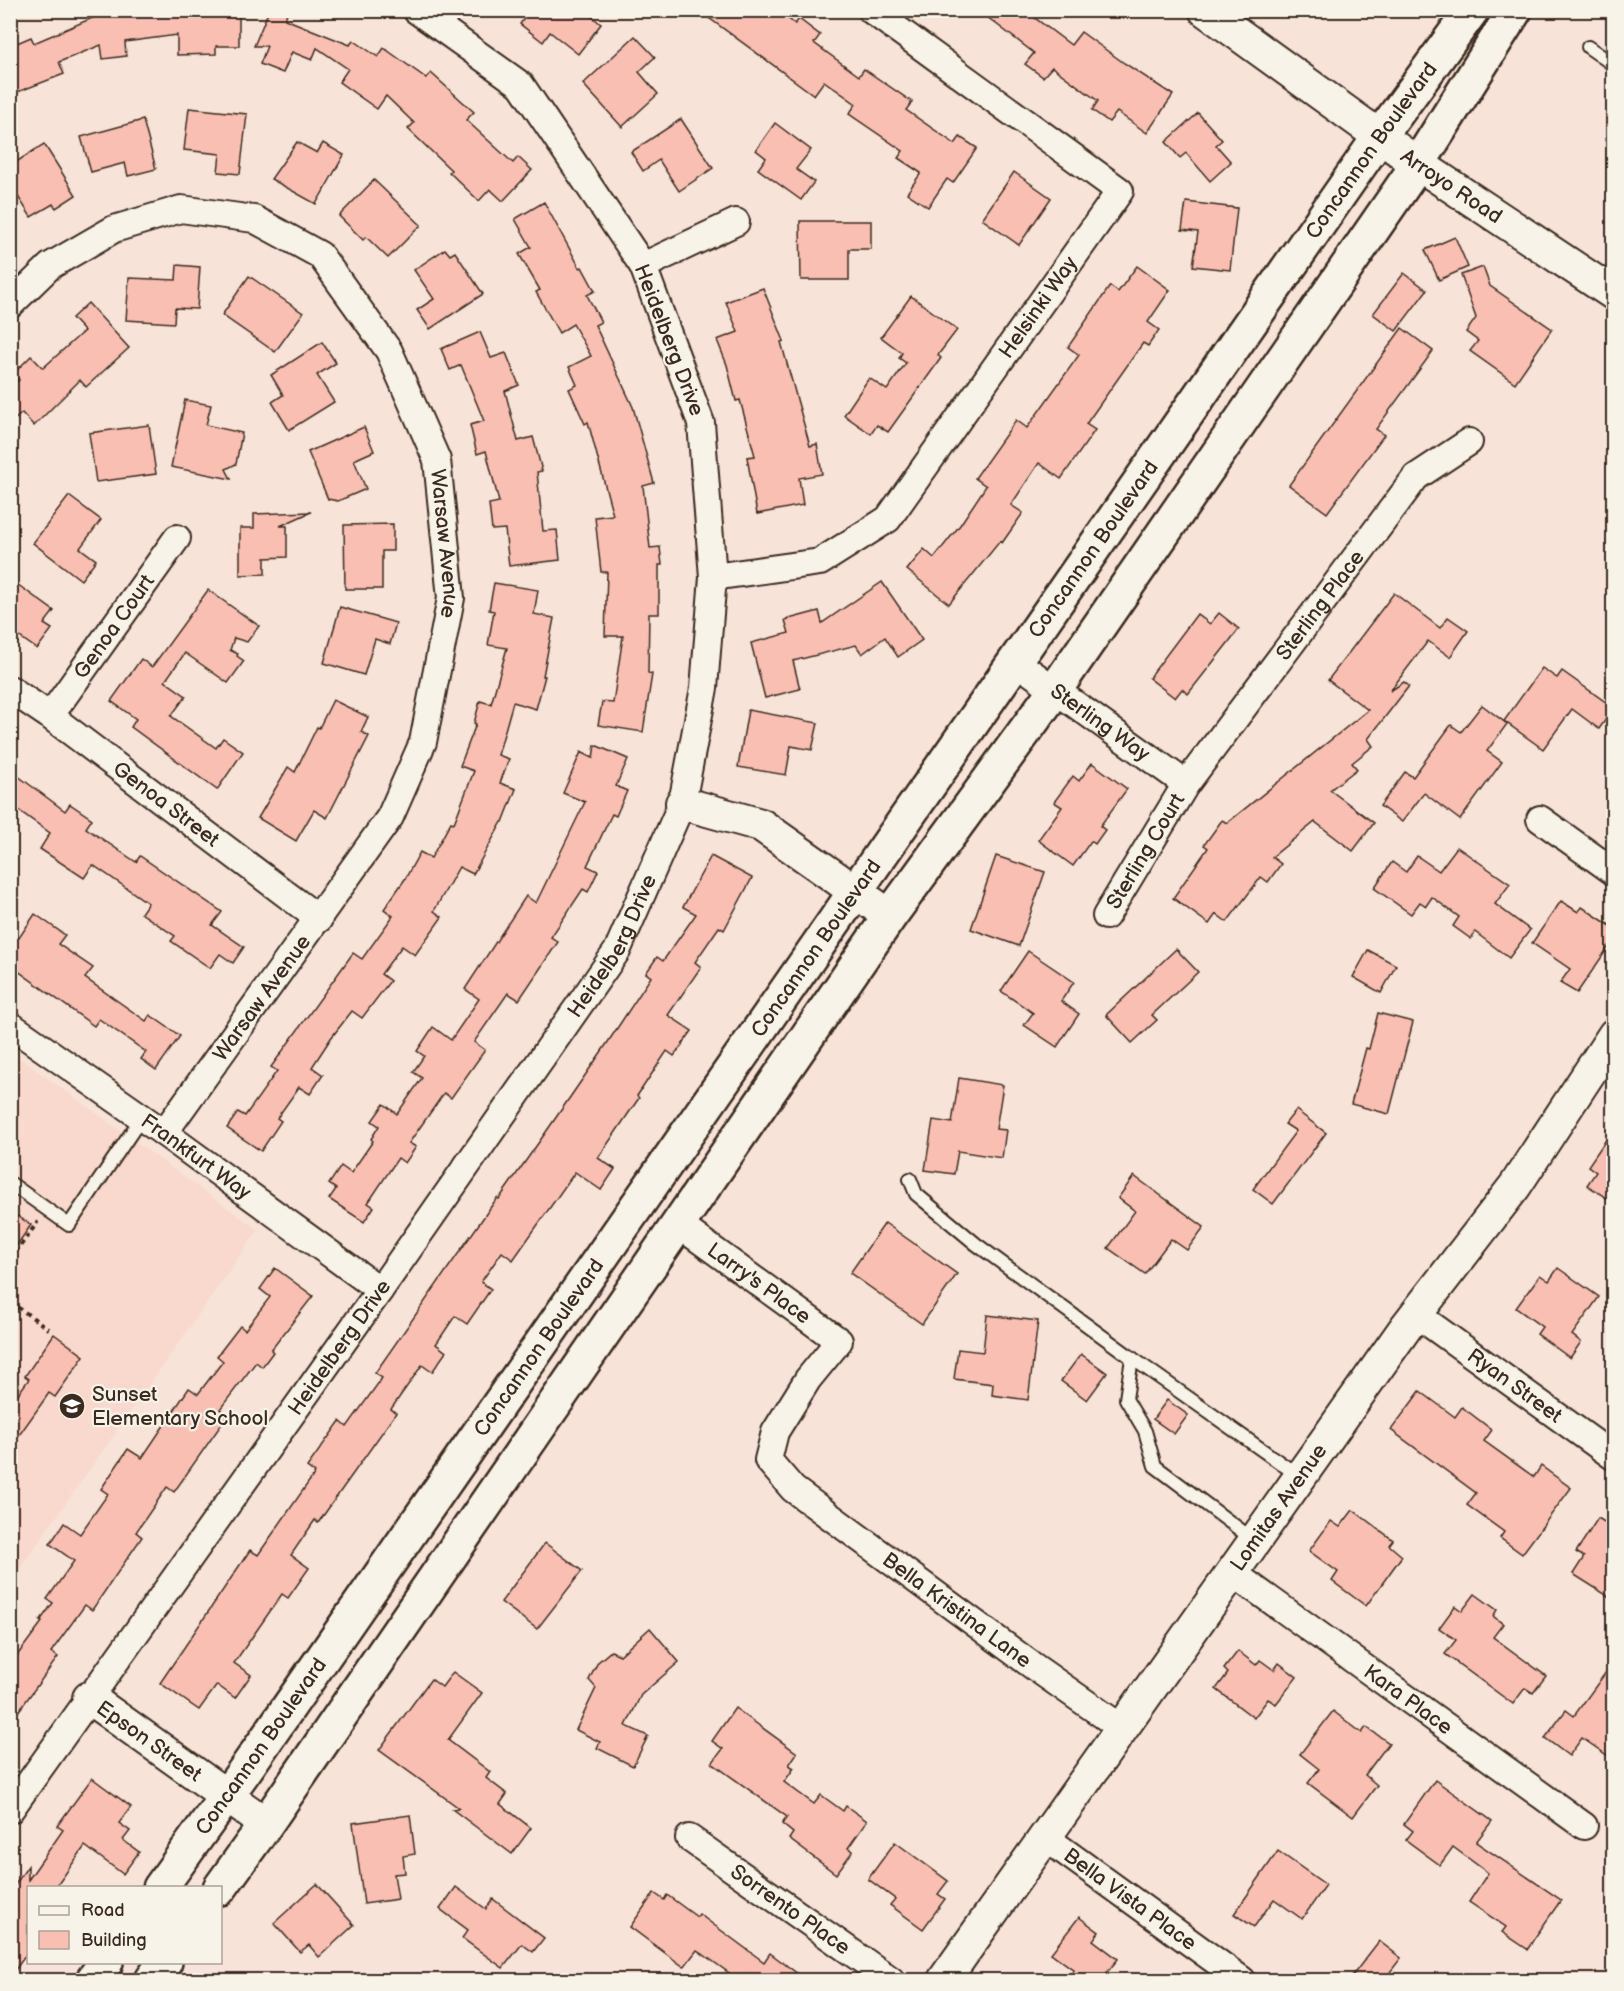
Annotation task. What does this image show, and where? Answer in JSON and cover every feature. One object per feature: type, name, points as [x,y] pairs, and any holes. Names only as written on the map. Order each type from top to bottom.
[{"type":"main road","name":"Concannon Boulevard","points":[[161,1886],[226,1796],[1380,136],[1472,10]]},
{"type":"main road","name":"Concannon Boulevard","points":[[221,1886],[266,1824],[890,916],[1055,690],[1418,164],[1515,10]]},
{"type":"main road","points":[[93,1980],[105,1964]]},
{"type":"main road","points":[[152,1980],[164,1964]]},
{"type":"street","name":"Heidelberg Drive","points":[[10,1810],[380,1290],[617,951],[682,802],[704,688],[713,577],[701,423],[643,266],[521,85],[416,10]]},
{"type":"street","name":"Helsinki Way","points":[[713,577],[820,562],[888,519],[1120,191],[871,10]]},
{"type":"street","name":"Arroyo Road","points":[[1205,10],[1418,164],[1614,294]]},
{"type":"street","name":"Warsaw Avenue","points":[[10,305],[50,266],[114,229],[181,209],[254,219],[321,255],[389,351],[436,460],[451,598],[423,742],[390,817],[164,1133]]},
{"type":"street","points":[[643,266],[736,222]]},
{"type":"street","name":"Sterling Place","points":[[1186,784],[1416,477],[1469,442]]},
{"type":"street","name":"Genoa Court","points":[[50,716],[177,538]]},
{"type":"street","name":"Sterling Way","points":[[1015,661],[1186,784]]},
{"type":"street","name":"Genoa Street","points":[[10,689],[50,716],[318,920]]},
{"type":"street","name":"Sterling Court","points":[[1106,916],[1186,784]]},
{"type":"street","points":[[682,802],[761,825],[890,916]]},
{"type":"street","points":[[1540,819],[1614,872]]},
{"type":"street","name":"Frankfurt Way","points":[[10,1025],[142,1117],[380,1290]]},
{"type":"street","name":"Lomitas Avenue","points":[[944,1980],[1416,1314],[1515,1186],[1610,1049]]},
{"type":"street","name":"Larry's Place","points":[[679,1225],[839,1341]]},
{"type":"street","name":"Ryan Street","points":[[1416,1314],[1614,1457]]},
{"type":"street","name":"Bella Kristina Lane","points":[[839,1341],[808,1379],[776,1432],[768,1460],[793,1489],[1033,1666],[1123,1729]]},
{"type":"street","name":"Kara Place","points":[[1233,1573],[1584,1826]]},
{"type":"street","name":"Epson Street","points":[[90,1698],[266,1824]]},
{"type":"street","name":"Sorrento Place","points":[[689,1838],[891,1980]]},
{"type":"street","name":"Bella Vista Place","points":[[1046,1838],[1242,1980]]},
{"type":"lane","points":[[1588,46],[1614,65]]},
{"type":"lane","points":[[10,1183],[69,1225],[142,1117]]},
{"type":"lane","points":[[910,1179],[916,1194],[976,1244],[1301,1477]]},
{"type":"lane","points":[[1132,1358],[1126,1399],[1145,1431],[1155,1466],[1256,1541]]},
{"type":"path","points":[[10,1260],[37,1223],[28,1216]]},
{"type":"path","points":[[10,1302],[49,1329]]},
{"type":"shaded area","name":"Sunset Elementary School","points":[[11,1052],[258,1230],[11,1581]]},
{"type":"building","points":[[97,10],[239,10],[239,46],[216,46],[216,54],[177,55],[177,35],[125,42],[126,56],[103,59],[101,45],[59,62],[64,74],[10,95],[10,46],[31,37],[34,43],[97,16]]},
{"type":"building","points":[[269,10],[288,10],[285,19],[350,45],[353,40],[378,57],[384,48],[426,78],[431,73],[474,112],[466,120],[513,163],[518,157],[532,170],[503,201],[490,189],[479,201],[449,172],[451,170],[408,129],[414,123],[386,96],[377,109],[339,82],[348,69],[317,48],[312,60],[292,52],[283,73],[260,64],[267,46],[254,46]]},
{"type":"building","points":[[530,10],[584,10],[601,24],[578,54],[550,32],[543,42],[520,24]]},
{"type":"building","points":[[698,10],[777,10],[795,24],[799,19],[820,35],[814,43],[859,76],[864,69],[912,102],[906,110],[955,144],[960,137],[977,148],[953,183],[947,179],[928,207],[907,193],[921,173],[898,158],[903,151],[849,114],[856,104],[824,81],[814,95]]},
{"type":"building","points":[[978,10],[1041,10],[1035,18],[1071,45],[1081,32],[1173,95],[1147,133],[1117,112],[1109,122],[1092,110],[1098,101],[1052,67],[1043,77],[1025,64],[1034,53]]},
{"type":"building","points":[[635,36],[655,57],[639,72],[658,94],[622,127],[583,84]]},
{"type":"building","points":[[189,108],[247,114],[240,174],[218,172],[220,154],[184,150]]},
{"type":"building","points":[[1198,113],[1222,140],[1216,145],[1231,162],[1210,181],[1186,153],[1180,158],[1166,142]]},
{"type":"building","points":[[681,119],[713,168],[679,191],[659,160],[643,171],[631,152]]},
{"type":"building","points":[[143,120],[156,169],[128,176],[125,163],[91,172],[81,137]]},
{"type":"building","points":[[775,123],[811,150],[796,169],[814,182],[801,200],[758,169],[766,158],[756,150]]},
{"type":"building","points":[[297,142],[317,153],[323,143],[344,155],[316,204],[271,179]]},
{"type":"building","points":[[44,144],[76,195],[56,208],[53,204],[31,217],[10,184],[10,166]]},
{"type":"building","points":[[1014,172],[1051,198],[1019,245],[982,219]]},
{"type":"building","points":[[374,180],[421,225],[388,258],[366,237],[363,240],[339,216]]},
{"type":"building","points":[[544,202],[595,291],[587,295],[601,322],[595,325],[633,407],[654,483],[643,486],[650,548],[660,547],[662,565],[659,565],[659,614],[649,614],[648,673],[652,674],[643,732],[598,725],[602,702],[613,703],[623,636],[605,636],[607,572],[601,572],[595,517],[613,515],[588,422],[585,424],[569,389],[577,385],[569,367],[591,356],[573,324],[559,333],[536,292],[540,290],[519,254],[531,247],[515,219]]},
{"type":"building","points":[[1186,202],[1237,208],[1230,270],[1193,266],[1198,232],[1182,230]]},
{"type":"building","points":[[800,221],[871,221],[871,249],[849,249],[849,280],[801,280]]},
{"type":"building","points":[[1455,237],[1468,267],[1439,280],[1425,250]]},
{"type":"building","points":[[445,249],[450,255],[455,252],[483,294],[430,329],[417,310],[434,299],[414,270]]},
{"type":"building","points":[[177,265],[200,267],[197,309],[175,308],[174,323],[126,320],[129,278],[176,280]]},
{"type":"building","points":[[1137,266],[1170,290],[1148,322],[1159,330],[1148,346],[1143,343],[1086,424],[1095,430],[1061,479],[1039,463],[1011,505],[1023,513],[1002,543],[1000,541],[949,604],[907,570],[924,549],[934,558],[960,525],[986,486],[975,478],[1016,420],[1027,428],[1079,355],[1068,347],[1110,286],[1118,292]]},
{"type":"building","points":[[1483,267],[1490,286],[1552,329],[1515,383],[1470,351],[1478,341],[1466,332],[1476,318],[1461,275]]},
{"type":"building","points":[[1404,273],[1427,290],[1396,331],[1373,314]]},
{"type":"building","points":[[249,276],[303,313],[275,352],[222,315]]},
{"type":"building","points":[[763,288],[784,341],[781,342],[810,446],[817,444],[822,474],[799,478],[803,505],[757,514],[747,457],[755,456],[740,400],[736,401],[727,365],[717,340],[738,332],[726,302]]},
{"type":"building","points":[[911,296],[957,330],[938,355],[941,358],[888,432],[877,425],[871,434],[844,415],[869,378],[887,390],[906,363],[899,358],[902,353],[881,337]]},
{"type":"building","points":[[88,303],[129,348],[86,387],[80,380],[34,426],[22,413],[10,424],[10,388],[19,380],[13,374],[31,356],[43,368],[84,331],[72,318]]},
{"type":"building","points":[[1402,328],[1433,351],[1376,429],[1384,435],[1327,513],[1289,485]]},
{"type":"building","points":[[480,332],[491,358],[506,353],[519,385],[505,391],[518,441],[533,437],[542,471],[537,472],[543,531],[557,530],[560,560],[509,566],[505,529],[492,530],[489,504],[499,502],[486,451],[477,454],[470,425],[484,421],[461,365],[450,370],[441,349]]},
{"type":"building","points":[[322,342],[336,363],[317,375],[334,402],[289,430],[272,402],[283,395],[271,375]]},
{"type":"building","points":[[185,400],[211,405],[206,425],[242,433],[236,464],[226,469],[231,479],[171,467]]},
{"type":"building","points":[[149,425],[156,474],[96,482],[89,433]]},
{"type":"building","points":[[364,427],[374,451],[354,460],[366,489],[338,501],[328,499],[308,452]]},
{"type":"building","points":[[69,496],[101,520],[80,548],[96,560],[81,580],[33,543]]},
{"type":"building","points":[[311,512],[280,526],[287,526],[287,557],[265,558],[265,574],[240,575],[240,528],[254,528],[254,514]]},
{"type":"building","points":[[393,524],[393,551],[382,551],[382,589],[345,589],[344,525]]},
{"type":"building","points":[[10,579],[54,611],[44,624],[52,629],[37,649],[10,630]]},
{"type":"building","points":[[882,582],[922,640],[898,657],[885,637],[862,654],[856,645],[793,661],[800,689],[765,698],[751,643],[789,633],[785,620],[819,611],[822,623]]},
{"type":"building","points":[[494,583],[538,590],[534,614],[554,618],[543,676],[545,676],[536,709],[513,702],[498,755],[509,759],[500,783],[516,789],[503,822],[473,874],[459,867],[434,911],[442,917],[415,955],[402,946],[381,974],[390,981],[362,1018],[352,1011],[331,1038],[312,1067],[323,1075],[310,1094],[299,1087],[277,1118],[281,1121],[261,1151],[227,1128],[238,1112],[245,1116],[277,1071],[271,1067],[353,953],[362,959],[393,916],[384,909],[420,852],[431,858],[451,822],[454,823],[474,771],[460,766],[476,724],[474,723],[480,701],[491,704],[507,648],[488,645],[494,611],[489,610]]},
{"type":"building","points":[[208,590],[259,626],[247,642],[234,638],[230,650],[244,661],[228,683],[185,653],[165,681],[186,696],[171,716],[216,748],[223,738],[243,752],[217,790],[131,727],[136,719],[111,701],[141,659],[152,667]]},
{"type":"building","points":[[1394,593],[1440,628],[1448,617],[1468,631],[1450,657],[1428,641],[1390,691],[1404,682],[1409,686],[1368,739],[1373,746],[1352,763],[1357,769],[1330,790],[1374,823],[1353,851],[1315,822],[1272,857],[1281,864],[1268,882],[1261,877],[1227,922],[1216,914],[1209,924],[1173,898],[1208,848],[1204,845],[1222,820],[1227,823],[1368,710],[1328,680]]},
{"type":"building","points":[[340,607],[396,623],[390,644],[375,639],[364,675],[324,663]]},
{"type":"building","points":[[1219,613],[1239,629],[1188,694],[1182,689],[1175,698],[1149,678],[1197,614],[1210,624]]},
{"type":"building","points":[[1542,668],[1557,678],[1562,671],[1614,708],[1599,729],[1572,709],[1543,749],[1504,721]]},
{"type":"building","points":[[333,700],[368,717],[361,732],[369,736],[327,818],[314,810],[296,841],[258,818],[288,767],[295,772]]},
{"type":"building","points":[[1482,705],[1507,724],[1487,751],[1502,762],[1460,820],[1424,793],[1402,822],[1380,806],[1405,772],[1413,777],[1451,725],[1461,732]]},
{"type":"building","points":[[748,710],[818,723],[812,750],[791,746],[786,775],[738,767]]},
{"type":"building","points":[[595,745],[628,759],[616,786],[627,791],[616,816],[612,814],[587,866],[598,871],[588,892],[583,889],[551,937],[558,942],[519,1000],[508,993],[474,1042],[485,1050],[451,1098],[444,1093],[409,1143],[416,1147],[405,1163],[398,1158],[368,1203],[374,1207],[364,1222],[329,1199],[336,1189],[329,1184],[341,1166],[351,1173],[373,1141],[371,1139],[379,1126],[372,1121],[384,1104],[397,1114],[422,1078],[413,1072],[424,1056],[417,1051],[433,1027],[451,1040],[479,999],[465,989],[526,896],[536,903],[585,802],[563,793],[581,752],[593,758]]},
{"type":"building","points":[[1092,763],[1127,789],[1100,826],[1105,830],[1095,844],[1091,841],[1073,866],[1038,840],[1062,807],[1054,802],[1073,776],[1079,781]]},
{"type":"building","points":[[10,770],[65,811],[70,804],[92,819],[86,828],[136,862],[140,856],[222,912],[212,925],[244,947],[233,963],[220,954],[210,968],[171,941],[175,936],[141,913],[148,903],[93,865],[84,878],[40,849],[50,833],[10,804]]},
{"type":"building","points":[[1457,847],[1510,884],[1495,904],[1530,930],[1509,958],[1475,932],[1471,939],[1453,926],[1459,917],[1432,897],[1426,906],[1420,902],[1411,914],[1374,888],[1392,862],[1406,872],[1417,856],[1439,871]]},
{"type":"building","points":[[711,856],[752,878],[724,930],[719,927],[695,962],[701,967],[668,1015],[692,1031],[674,1056],[667,1051],[637,1096],[639,1098],[598,1158],[615,1169],[601,1190],[575,1172],[513,1260],[502,1252],[481,1282],[491,1289],[467,1324],[455,1316],[436,1344],[446,1352],[432,1372],[422,1365],[391,1409],[396,1413],[318,1523],[315,1520],[291,1555],[309,1568],[288,1598],[282,1594],[234,1663],[251,1675],[235,1698],[217,1685],[199,1710],[160,1683],[250,1550],[258,1555],[315,1473],[307,1467],[340,1421],[347,1427],[382,1378],[375,1373],[606,1045],[651,977],[646,973],[657,957],[663,961],[696,914],[683,907]]},
{"type":"building","points":[[996,856],[1045,872],[1019,946],[971,929]]},
{"type":"building","points":[[1561,901],[1578,912],[1582,907],[1614,928],[1614,939],[1577,993],[1560,983],[1570,969],[1532,943]]},
{"type":"building","points":[[35,914],[65,935],[58,944],[93,968],[85,978],[146,1021],[150,1015],[180,1036],[156,1070],[141,1059],[146,1052],[99,1019],[94,1026],[10,965],[10,932],[19,938]]},
{"type":"building","points":[[1176,949],[1198,972],[1152,1015],[1157,1020],[1132,1043],[1106,1015]]},
{"type":"building","points":[[1368,950],[1396,965],[1381,993],[1353,977]]},
{"type":"building","points":[[1028,951],[1074,982],[1061,1001],[1079,1014],[1057,1047],[1024,1025],[1033,1013],[1001,991]]},
{"type":"building","points":[[1378,1013],[1413,1022],[1389,1114],[1351,1104]]},
{"type":"building","points":[[959,1078],[1003,1085],[996,1129],[1006,1130],[1002,1158],[958,1151],[954,1174],[925,1170],[933,1120],[952,1123]]},
{"type":"building","points":[[1296,1110],[1326,1133],[1273,1204],[1253,1189],[1296,1131],[1285,1124]]},
{"type":"building","points":[[1614,1128],[1614,1203],[1587,1185],[1596,1172],[1588,1166]]},
{"type":"building","points":[[1134,1176],[1204,1227],[1187,1250],[1171,1239],[1145,1274],[1108,1248],[1135,1211],[1118,1198]]},
{"type":"building","points":[[10,1211],[31,1225],[10,1255]]},
{"type":"building","points":[[885,1223],[957,1274],[922,1324],[850,1273]]},
{"type":"building","points":[[275,1268],[313,1296],[271,1350],[273,1352],[262,1367],[256,1362],[220,1409],[228,1415],[174,1492],[167,1487],[136,1532],[142,1537],[92,1610],[85,1605],[51,1652],[58,1657],[10,1723],[10,1665],[42,1622],[40,1621],[53,1603],[47,1599],[74,1561],[50,1544],[64,1523],[80,1534],[108,1494],[101,1489],[128,1449],[142,1458],[189,1388],[198,1394],[223,1361],[217,1356],[240,1326],[245,1330],[270,1297],[260,1289]]},
{"type":"building","points":[[1558,1268],[1599,1297],[1572,1335],[1581,1342],[1570,1358],[1537,1334],[1542,1327],[1516,1308],[1540,1275],[1549,1281]]},
{"type":"building","points":[[987,1315],[1038,1321],[1028,1400],[992,1395],[993,1384],[954,1379],[958,1349],[983,1352]]},
{"type":"building","points":[[54,1334],[84,1356],[55,1397],[49,1393],[10,1448],[10,1405],[29,1379],[25,1376]]},
{"type":"building","points":[[1081,1354],[1107,1373],[1087,1400],[1061,1381]]},
{"type":"building","points":[[1420,1391],[1455,1417],[1462,1407],[1492,1430],[1484,1441],[1534,1477],[1541,1466],[1571,1488],[1522,1554],[1500,1538],[1504,1532],[1467,1505],[1476,1493],[1391,1430]]},
{"type":"building","points":[[1167,1400],[1188,1415],[1174,1434],[1153,1419]]},
{"type":"building","points":[[1353,1510],[1393,1540],[1389,1545],[1402,1556],[1366,1606],[1332,1581],[1338,1572],[1309,1551],[1331,1521],[1340,1527]]},
{"type":"building","points":[[1598,1518],[1614,1528],[1614,1600],[1573,1574],[1584,1557],[1576,1552]]},
{"type":"building","points":[[545,1543],[582,1571],[537,1629],[501,1602]]},
{"type":"building","points":[[1475,1594],[1497,1610],[1493,1616],[1503,1624],[1493,1637],[1546,1676],[1533,1693],[1525,1688],[1513,1704],[1445,1654],[1456,1640],[1439,1628],[1455,1606],[1462,1611]]},
{"type":"building","points":[[650,1628],[679,1662],[641,1695],[626,1726],[648,1736],[633,1766],[597,1748],[600,1742],[576,1730],[596,1688],[589,1680],[598,1662],[611,1651],[620,1655]]},
{"type":"building","points":[[1238,1651],[1256,1665],[1260,1660],[1274,1670],[1279,1663],[1297,1677],[1276,1704],[1268,1699],[1254,1718],[1216,1689],[1228,1673],[1224,1669]]},
{"type":"building","points":[[1614,1661],[1614,1760],[1582,1738],[1569,1756],[1545,1738],[1566,1710],[1574,1716]]},
{"type":"building","points":[[453,1672],[482,1693],[448,1740],[490,1772],[486,1778],[507,1794],[500,1804],[531,1828],[512,1854],[452,1809],[459,1808],[379,1750],[431,1679],[442,1687]]},
{"type":"building","points":[[735,1708],[797,1753],[789,1765],[794,1768],[784,1782],[814,1804],[821,1795],[843,1811],[846,1806],[867,1821],[848,1848],[853,1851],[836,1874],[789,1839],[793,1833],[782,1824],[787,1817],[712,1763],[723,1749],[712,1741]]},
{"type":"building","points":[[1333,1711],[1362,1733],[1366,1727],[1389,1743],[1365,1775],[1377,1785],[1353,1817],[1308,1783],[1319,1769],[1300,1754]]},
{"type":"building","points":[[92,1778],[131,1807],[119,1823],[130,1831],[123,1840],[139,1852],[123,1874],[85,1846],[57,1886],[27,1886],[27,1953],[10,1977],[10,1892],[28,1866],[28,1880],[63,1830],[57,1826]]},
{"type":"building","points":[[1435,1780],[1492,1821],[1476,1842],[1561,1900],[1527,1949],[1502,1932],[1506,1927],[1469,1902],[1488,1873],[1453,1847],[1440,1865],[1406,1840],[1413,1831],[1404,1824]]},
{"type":"building","points":[[410,1815],[415,1854],[403,1856],[405,1873],[394,1874],[398,1899],[364,1904],[353,1823]]},
{"type":"building","points":[[895,1842],[948,1881],[938,1894],[945,1899],[923,1929],[890,1905],[895,1899],[868,1879]]},
{"type":"building","points":[[1278,1851],[1326,1885],[1302,1919],[1274,1899],[1254,1927],[1234,1914]]},
{"type":"building","points":[[317,1884],[354,1925],[319,1957],[309,1945],[300,1952],[274,1923]]},
{"type":"building","points":[[456,1887],[486,1909],[493,1899],[544,1938],[533,1952],[522,1944],[503,1968],[462,1938],[468,1930],[440,1909]]},
{"type":"building","points":[[654,1893],[664,1900],[667,1895],[697,1917],[699,1914],[764,1962],[770,1953],[806,1980],[739,1980],[697,1950],[684,1967],[630,1927]]},
{"type":"building","points":[[1079,1917],[1099,1932],[1093,1940],[1118,1959],[1101,1980],[1066,1980],[1074,1970],[1051,1953]]},
{"type":"building","points":[[1379,1941],[1401,1958],[1384,1980],[1349,1980]]},
{"type":"place","name":"Sunset Elementary School","points":[[72,1406]]}]
